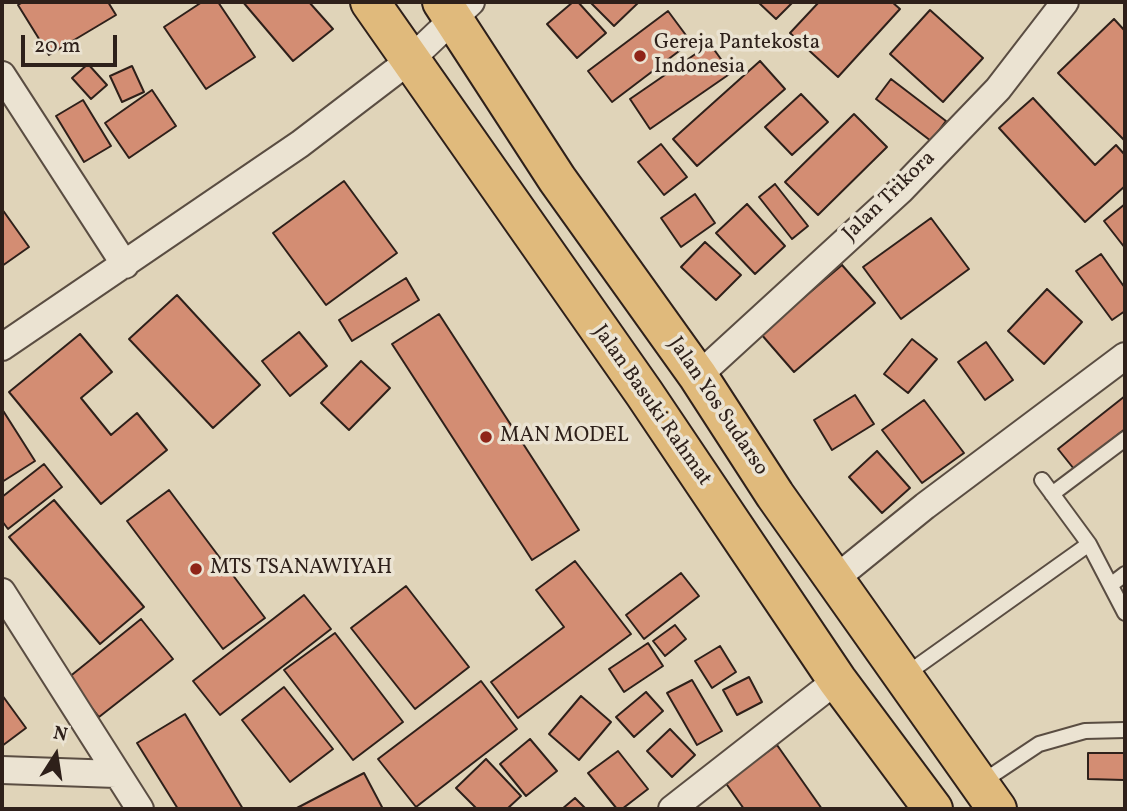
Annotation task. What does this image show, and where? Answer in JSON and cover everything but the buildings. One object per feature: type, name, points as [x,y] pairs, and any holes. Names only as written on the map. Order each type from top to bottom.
[{"type":"highway","name":"Jalan Basuki Rahmat","points":[[370,2],[644,393],[837,680],[933,809]]},
{"type":"highway","name":"Jalan Yos Sudarso","points":[[456,8],[557,179],[698,376],[775,495],[988,797]]},
{"type":"highway","points":[[940,809],[988,797]]},
{"type":"street","name":"Jalan Trikora","points":[[698,376],[900,191],[998,89],[1065,2]]},
{"type":"street","points":[[2,347],[300,144],[410,60],[456,8]]},
{"type":"street","points":[[2,75],[125,265]]},
{"type":"street","points":[[835,579],[925,506],[1125,356]]},
{"type":"street","points":[[2,592],[140,809]]},
{"type":"street","points":[[672,809],[837,680]]},
{"type":"street","points":[[2,770],[116,774]]},
{"type":"lane","points":[[1052,494],[1125,439]]},
{"type":"lane","points":[[1042,480],[1089,544],[1125,613]]},
{"type":"lane","points":[[903,676],[1089,544]]},
{"type":"lane","points":[[1112,584],[1125,573]]},
{"type":"lane","points":[[988,797],[1040,744],[1085,731],[1125,730]]},
{"type":"place","name":"Gereja Pantekosta Indonesia","points":[[640,56]]},
{"type":"place","name":"MAN MODEL","points":[[486,437]]},
{"type":"place","name":"MTS TSANAWIYAH","points":[[196,569]]}]
